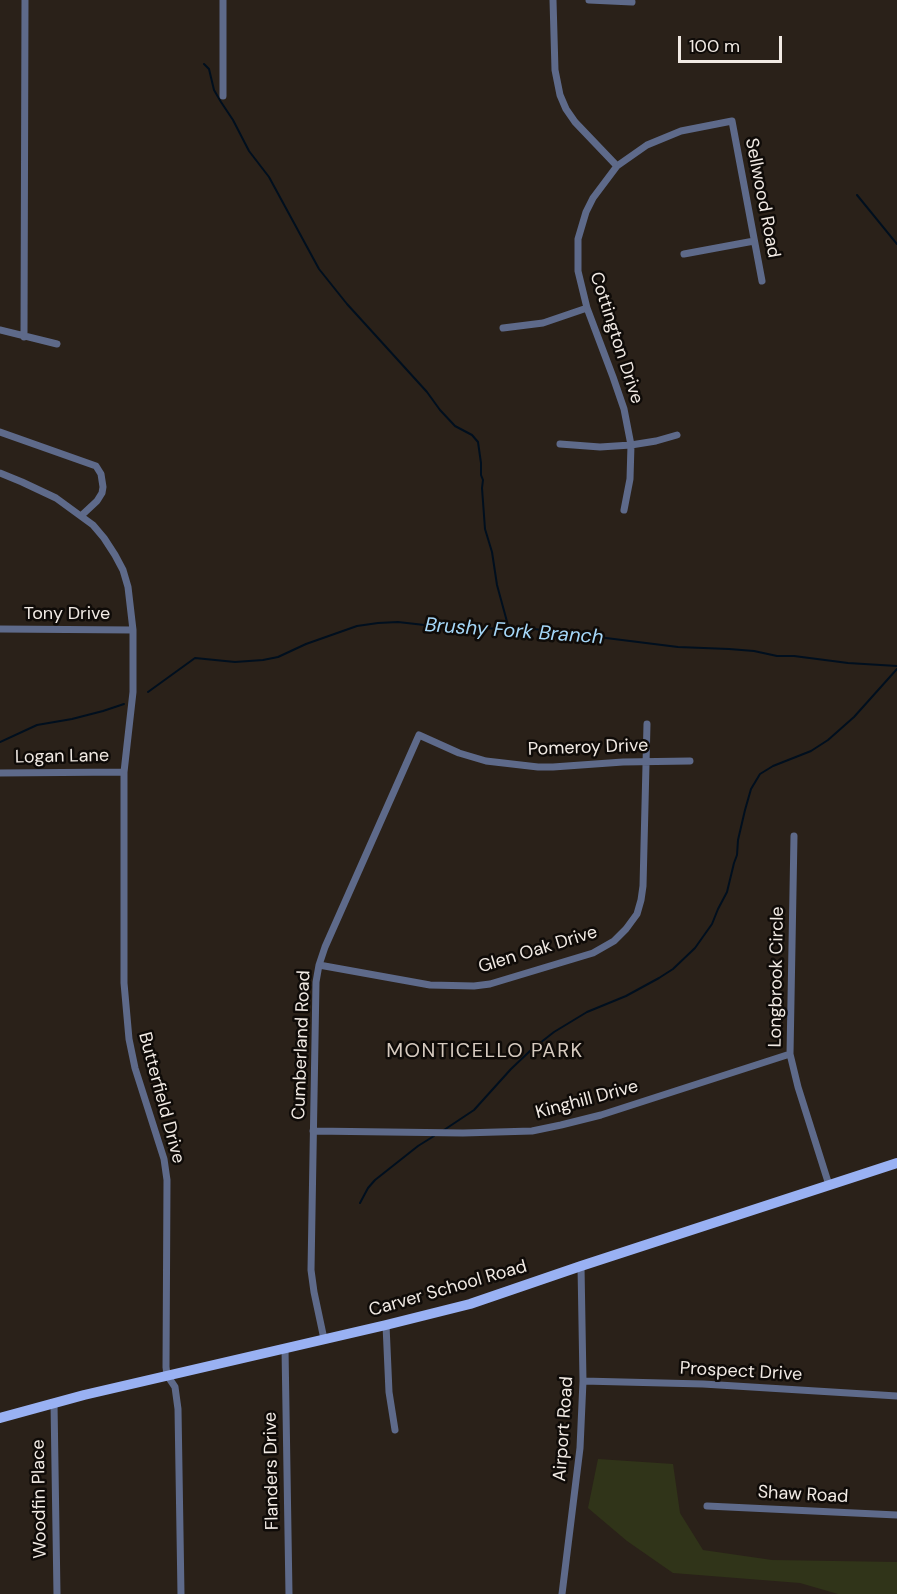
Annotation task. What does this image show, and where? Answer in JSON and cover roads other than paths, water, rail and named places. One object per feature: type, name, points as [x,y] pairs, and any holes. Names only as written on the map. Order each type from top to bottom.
[{"type":"main road","name":"Carver School Road","points":[[0,1418],[167,1375],[470,1304],[897,1163]]},
{"type":"street","points":[[24,337],[25,0]]},
{"type":"street","points":[[223,0],[223,96]]},
{"type":"street","points":[[553,0],[553,48],[560,95],[575,123],[617,166]]},
{"type":"street","points":[[589,0],[632,2]]},
{"type":"street","name":"Cottington Drive","points":[[624,510],[630,479],[631,445],[624,409],[614,377],[586,308],[578,271],[578,239],[593,198],[617,166],[647,145],[681,131],[732,121]]},
{"type":"street","name":"Sellwood Road","points":[[732,121],[762,281]]},
{"type":"street","points":[[684,254],[754,241]]},
{"type":"street","points":[[503,328],[543,322],[586,308]]},
{"type":"street","points":[[0,330],[57,344]]},
{"type":"street","points":[[0,432],[96,466],[101,474],[102,493],[82,515]]},
{"type":"street","points":[[560,444],[600,447],[631,445],[677,435]]},
{"type":"street","name":"Butterfield Drive","points":[[0,473],[56,498],[82,515],[104,538],[123,570],[128,587],[133,630],[133,692],[124,772],[125,1012],[135,1068],[158,1136],[167,1180],[167,1375],[176,1387],[178,1409],[181,1594]]},
{"type":"street","name":"Tony Drive","points":[[0,629],[133,630]]},
{"type":"street","name":"Glen Oak Drive","points":[[319,965],[430,985],[474,986],[501,981],[604,948],[626,929],[636,914],[641,900],[647,724]]},
{"type":"street","name":"Pomeroy Drive","points":[[419,735],[459,753],[486,761],[510,764],[553,767],[646,761],[690,761]]},
{"type":"street","name":"Cumberland Road","points":[[324,1339],[311,1270],[316,982],[329,936],[419,735]]},
{"type":"street","name":"Logan Lane","points":[[0,773],[124,772]]},
{"type":"street","name":"Longbrook Circle","points":[[794,836],[790,1054],[829,1185]]},
{"type":"street","name":"Kinghill Drive","points":[[313,1131],[463,1133],[532,1131],[601,1115],[790,1054]]},
{"type":"street","name":"Airport Road","points":[[562,1594],[580,1448],[583,1381],[581,1266]]},
{"type":"street","points":[[386,1325],[389,1392],[395,1430]]},
{"type":"street","name":"Flanders Drive","points":[[285,1348],[289,1594]]},
{"type":"street","name":"Prospect Drive","points":[[583,1381],[703,1384],[897,1396]]},
{"type":"street","name":"Woodfin Place","points":[[54,1403],[57,1594]]},
{"type":"street","name":"Shaw Road","points":[[707,1506],[897,1515]]},
{"type":"waterway","points":[[204,64],[209,69],[214,90],[249,151],[269,177],[319,269],[347,304],[427,392],[440,410],[455,426],[472,435],[478,442],[483,480],[485,529],[509,629]]},
{"type":"waterway","points":[[857,195],[897,244]]},
{"type":"waterway","name":"Brushy Fork Branch","points":[[148,692],[195,658],[235,662],[263,660],[278,657],[306,644],[357,626],[398,622],[451,628],[534,629],[678,647],[754,651],[777,656],[897,666]]},
{"type":"waterway","points":[[444,1130],[474,1110],[511,1069],[554,1032],[587,1012],[626,996],[659,978],[673,969],[695,948],[712,924],[727,892],[737,855],[745,810],[751,789],[760,774],[773,766],[811,751],[828,740],[854,717],[897,669]]},
{"type":"waterway","name":"Brushy Fork Branch","points":[[0,742],[37,725],[72,719],[124,704]]},
{"type":"waterway","points":[[360,1203],[375,1180],[434,1136]]},
{"type":"district","name":"MONTICELLO PARK","points":[[485,1052]]}]
